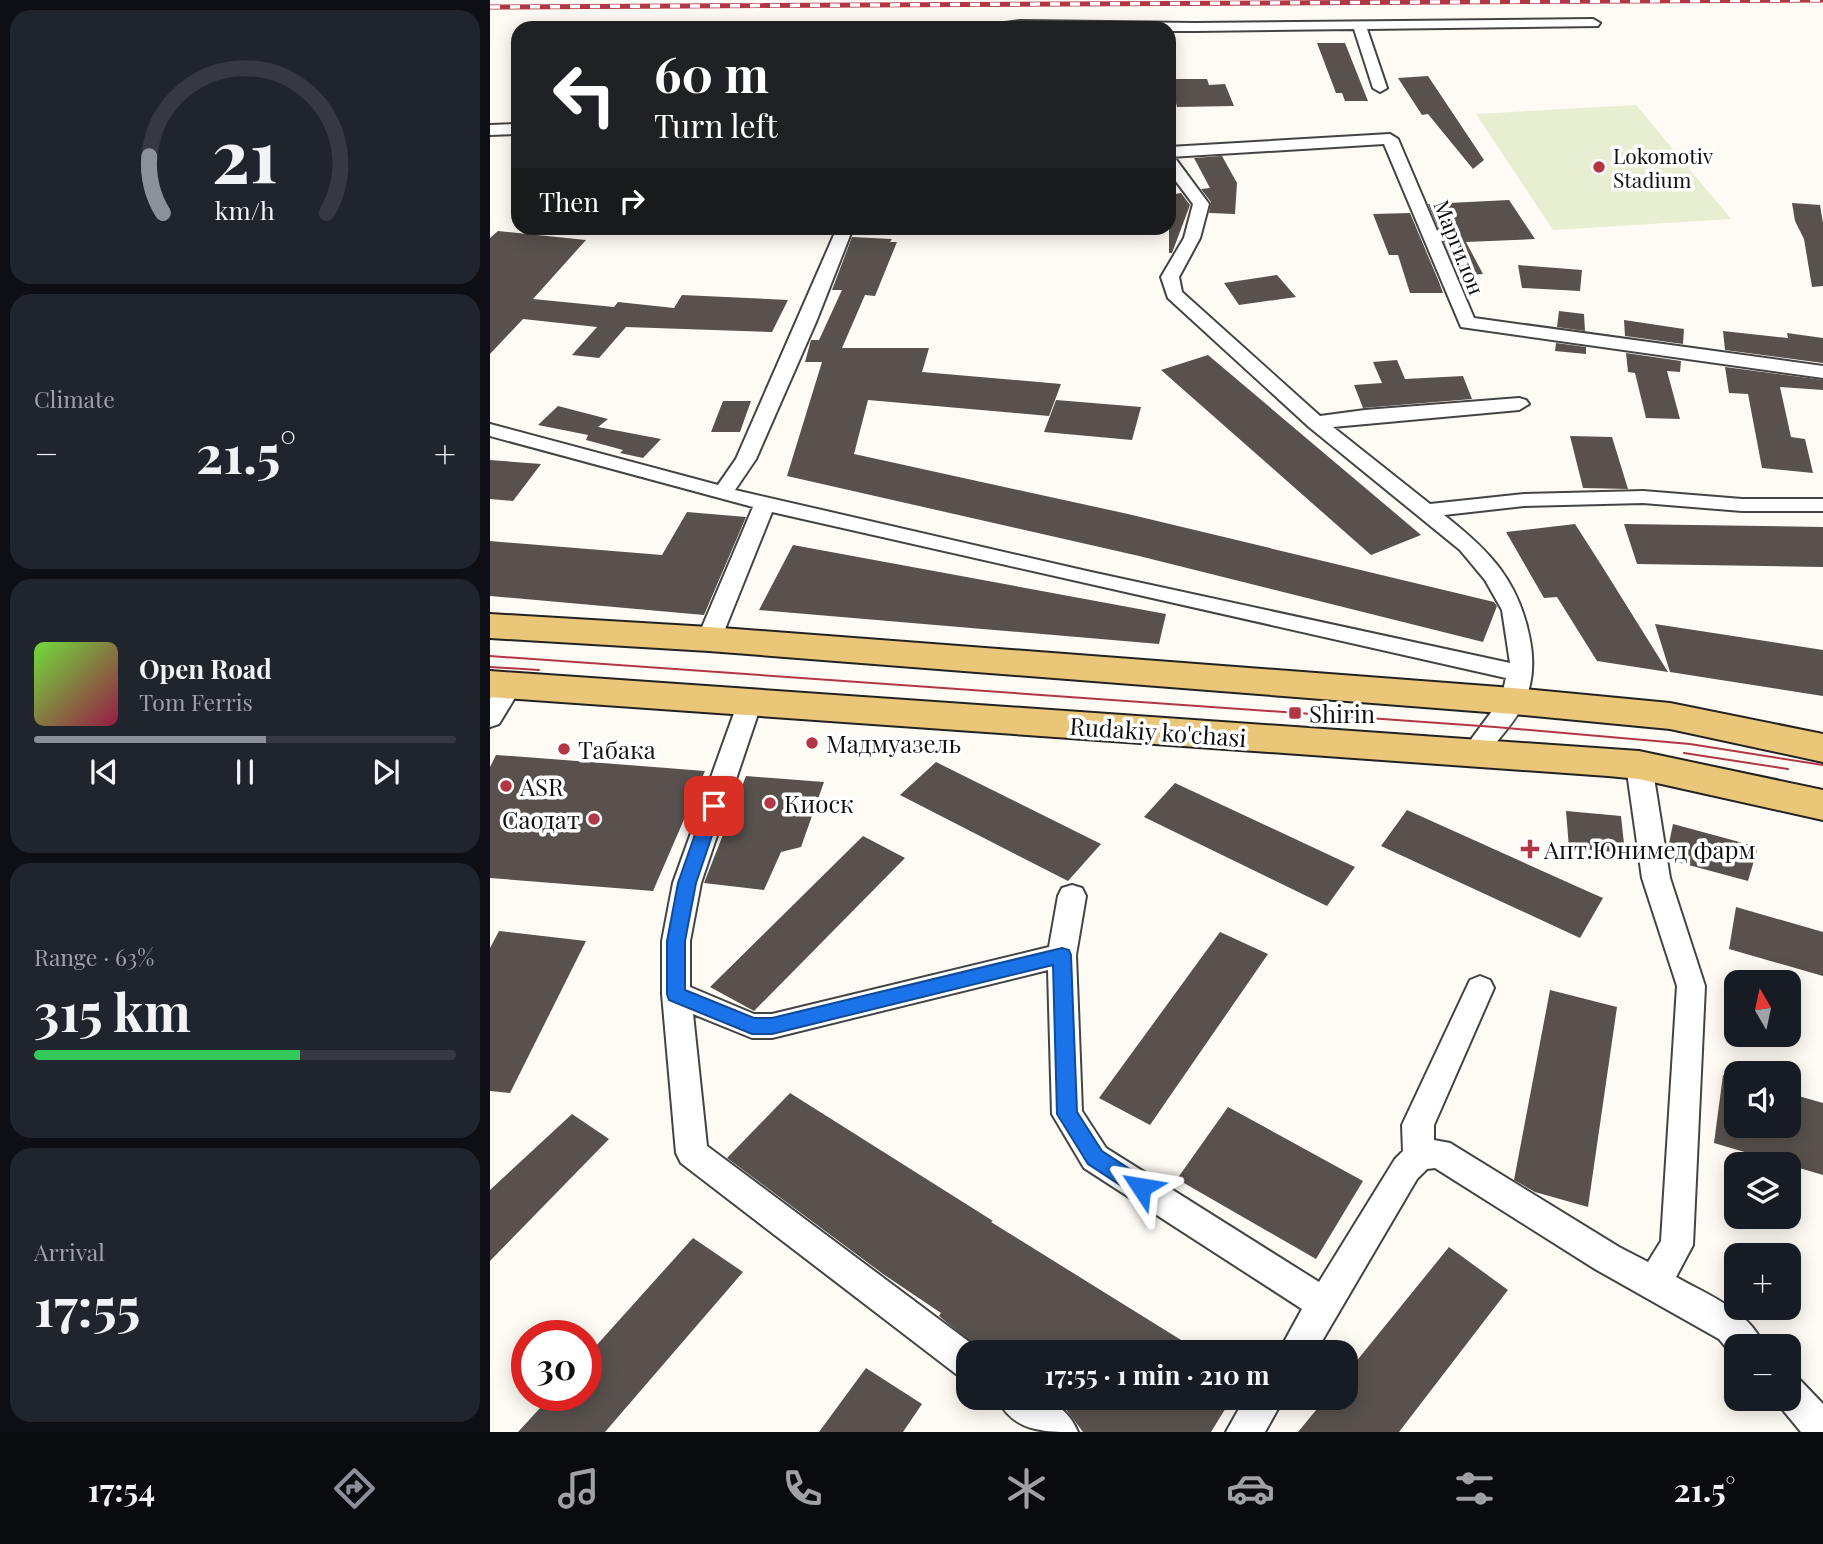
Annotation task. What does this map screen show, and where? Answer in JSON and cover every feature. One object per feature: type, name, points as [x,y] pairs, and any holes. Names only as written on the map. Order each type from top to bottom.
[{"type":"main road","points":[[490,626],[1517,687],[1823,748]]},
{"type":"main road","name":"Rudakiy ko'chasi","points":[[500,685],[1639,765],[1823,805]]},
{"type":"street","points":[[1176,27],[1592,23]]},
{"type":"street","points":[[1359,25],[1380,88]]},
{"type":"street","points":[[490,130],[511,130]]},
{"type":"street","name":"Маргилон","points":[[1176,152],[1391,139],[1467,323],[1527,329],[1823,372]]},
{"type":"street","points":[[1176,170],[1201,204],[1192,238],[1170,276],[1174,294],[1315,423],[1468,545],[1495,577],[1513,610],[1522,661],[1517,687],[1474,753]]},
{"type":"street","points":[[723,492],[746,459],[842,235]]},
{"type":"street","points":[[1315,423],[1365,416],[1519,404]]},
{"type":"street","points":[[490,430],[765,504],[1091,579],[1517,687]]},
{"type":"street","points":[[1425,511],[1524,499],[1630,497],[1742,505],[1823,505]]},
{"type":"street","points":[[709,639],[765,504]]},
{"type":"street","points":[[490,719],[500,685]]},
{"type":"street","points":[[750,702],[687,883],[676,941],[676,994],[692,1153],[956,1353]]},
{"type":"street","points":[[1639,765],[1656,878],[1691,986],[1677,1245],[1654,1282]]},
{"type":"street","points":[[1072,896],[1062,955],[1067,1114],[1095,1158],[1325,1305]]},
{"type":"street","points":[[676,994],[752,1026],[772,1026],[1062,955]]},
{"type":"street","points":[[1419,1156],[1418,1125],[1480,988]]},
{"type":"street","points":[[1303,1340],[1406,1169],[1419,1156],[1439,1153],[1607,1258],[1731,1327],[1737,1334]]},
{"type":"street","points":[[1801,1406],[1823,1430]]},
{"type":"street","points":[[1031,1410],[1060,1432]]},
{"type":"street","points":[[1244,1432],[1258,1410]]},
{"type":"green space","name":"Lokomotiv Stadium","points":[[1636,105],[1731,219],[1553,230],[1476,114]]},
{"type":"building","points":[[1317,43],[1345,43],[1368,101],[1345,101],[1342,93],[1336,93]]},
{"type":"building","points":[[1428,76],[1484,160],[1473,169],[1428,114],[1422,115],[1398,78]]},
{"type":"building","points":[[1176,79],[1207,79],[1209,85],[1225,84],[1234,106],[1177,107]]},
{"type":"building","points":[[1222,156],[1237,183],[1235,214],[1209,213],[1211,202],[1201,189],[1210,188],[1194,158]]},
{"type":"building","points":[[1181,193],[1190,205],[1172,253],[1169,253],[1169,235],[1176,235],[1176,194]]},
{"type":"building","points":[[1509,200],[1535,239],[1466,242],[1483,274],[1459,276],[1428,204]]},
{"type":"building","points":[[1792,203],[1820,205],[1823,223],[1823,286],[1812,287],[1804,239],[1795,221]]},
{"type":"building","points":[[1410,213],[1443,293],[1410,293],[1398,255],[1389,255],[1373,214]]},
{"type":"building","points":[[498,231],[511,232],[511,235],[586,240],[533,299],[614,307],[618,302],[674,308],[682,295],[788,300],[772,332],[626,327],[599,358],[572,355],[597,327],[523,319],[490,354],[490,238]]},
{"type":"building","points":[[852,237],[892,239],[890,242],[897,242],[875,296],[865,295],[842,348],[929,348],[922,372],[1061,384],[1049,416],[868,400],[854,454],[1128,514],[1494,602],[1497,606],[1483,642],[1139,556],[787,476],[822,362],[805,362],[811,340],[819,340],[842,290],[832,290]]},
{"type":"building","points":[[1518,265],[1582,270],[1580,291],[1522,288]]},
{"type":"building","points":[[1277,275],[1296,297],[1239,305],[1224,283]]},
{"type":"building","points":[[1559,311],[1584,314],[1585,331],[1557,327]]},
{"type":"building","points":[[1624,320],[1684,329],[1683,344],[1625,336]]},
{"type":"building","points":[[1723,331],[1788,338],[1787,333],[1823,338],[1823,363],[1725,350]]},
{"type":"building","points":[[1556,343],[1586,347],[1586,354],[1555,351]]},
{"type":"building","points":[[1626,353],[1681,361],[1680,372],[1667,371],[1680,419],[1646,418],[1635,373],[1628,372]]},
{"type":"building","points":[[1208,355],[1421,535],[1371,555],[1161,370]]},
{"type":"building","points":[[1397,360],[1405,379],[1463,376],[1472,399],[1363,408],[1354,385],[1382,383],[1373,362]]},
{"type":"building","points":[[1725,367],[1823,380],[1823,390],[1780,387],[1791,437],[1805,439],[1813,473],[1762,468],[1748,394],[1729,393]]},
{"type":"building","points":[[1056,400],[1141,407],[1132,440],[1044,432]]},
{"type":"building","points":[[723,401],[751,401],[740,432],[711,432]]},
{"type":"building","points":[[558,406],[608,419],[598,427],[661,439],[643,458],[620,453],[623,450],[586,440],[588,435],[538,425]]},
{"type":"building","points":[[1570,436],[1612,437],[1628,489],[1583,488]]},
{"type":"building","points":[[490,460],[541,464],[513,501],[490,499]]},
{"type":"building","points":[[687,512],[746,517],[704,615],[490,596],[490,541],[662,555]]},
{"type":"building","points":[[1575,524],[1668,672],[1597,661],[1557,597],[1544,598],[1506,532]]},
{"type":"building","points":[[1624,524],[1823,527],[1823,567],[1637,564]]},
{"type":"building","points":[[793,545],[1166,614],[1159,644],[759,610]]},
{"type":"building","points":[[1655,624],[1823,650],[1823,696],[1670,672]]},
{"type":"building","name":"Саодат","points":[[496,755],[705,771],[653,891],[490,878],[490,767]]},
{"type":"building","points":[[936,762],[1101,844],[1068,881],[900,795]]},
{"type":"building","points":[[746,776],[824,782],[801,847],[781,852],[764,890],[704,883]]},
{"type":"building","points":[[1175,783],[1355,867],[1327,906],[1144,817]]},
{"type":"building","points":[[1407,810],[1603,898],[1580,938],[1381,846]]},
{"type":"building","points":[[1566,811],[1621,816],[1625,853],[1569,848]]},
{"type":"building","points":[[1673,824],[1758,847],[1748,881],[1670,860],[1668,848]]},
{"type":"building","points":[[863,836],[905,858],[754,1011],[710,987]]},
{"type":"building","points":[[1736,907],[1823,932],[1823,976],[1729,949]]},
{"type":"building","points":[[499,931],[586,941],[510,1093],[490,1091],[490,948]]},
{"type":"building","points":[[1220,932],[1268,954],[1150,1125],[1099,1098]]},
{"type":"building","points":[[1550,990],[1617,1007],[1588,1207],[1535,1192],[1514,1180]]},
{"type":"building","points":[[1723,1075],[1724,1138],[1801,1138],[1801,1097],[1823,1103],[1823,1175],[1801,1169],[1801,1152],[1745,1152],[1714,1143]]},
{"type":"building","points":[[790,1093],[1181,1340],[968,1340],[939,1316],[941,1313],[883,1274],[727,1158]]},
{"type":"building","points":[[1228,1107],[1363,1181],[1316,1259],[1177,1179]]},
{"type":"building","points":[[572,1114],[609,1139],[490,1261],[490,1190]]},
{"type":"building","points":[[693,1238],[743,1272],[605,1432],[518,1432],[537,1411],[602,1411],[602,1339]]},
{"type":"building","points":[[1449,1247],[1508,1290],[1399,1432],[1298,1432],[1316,1410],[1358,1410],[1358,1359]]},
{"type":"building","points":[[866,1368],[922,1404],[903,1432],[819,1432]]},
{"type":"building","points":[[1066,1410],[1225,1410],[1211,1432],[1083,1432]]},
{"type":"tram line","points":[[490,656],[1495,727],[1690,744],[1823,765]]},
{"type":"tram line","points":[[490,667],[539,670]]},
{"type":"tram line","points":[[1684,753],[1788,769]]},
{"type":"railway","points":[[490,7],[1823,0]]},
{"type":"place","name":"Lokomotiv Stadium","points":[[1599,167]]},
{"type":"place","name":"Shirin","points":[[1295,713]]},
{"type":"place","name":"Мадмуазель","points":[[812,743]]},
{"type":"place","name":"Табака","points":[[564,749]]},
{"type":"place","name":"ASR","points":[[506,786]]},
{"type":"place","name":"Киоск","points":[[770,803]]},
{"type":"place","name":"Саодат","points":[[594,819]]},
{"type":"place","name":"Апт.Юнимед фарм","points":[[1530,849]]},
{"type":"route","points":[[714,806],[687,883],[676,941],[676,994],[752,1026],[772,1026],[1062,955],[1067,1114],[1095,1158],[1141,1187]]}]
